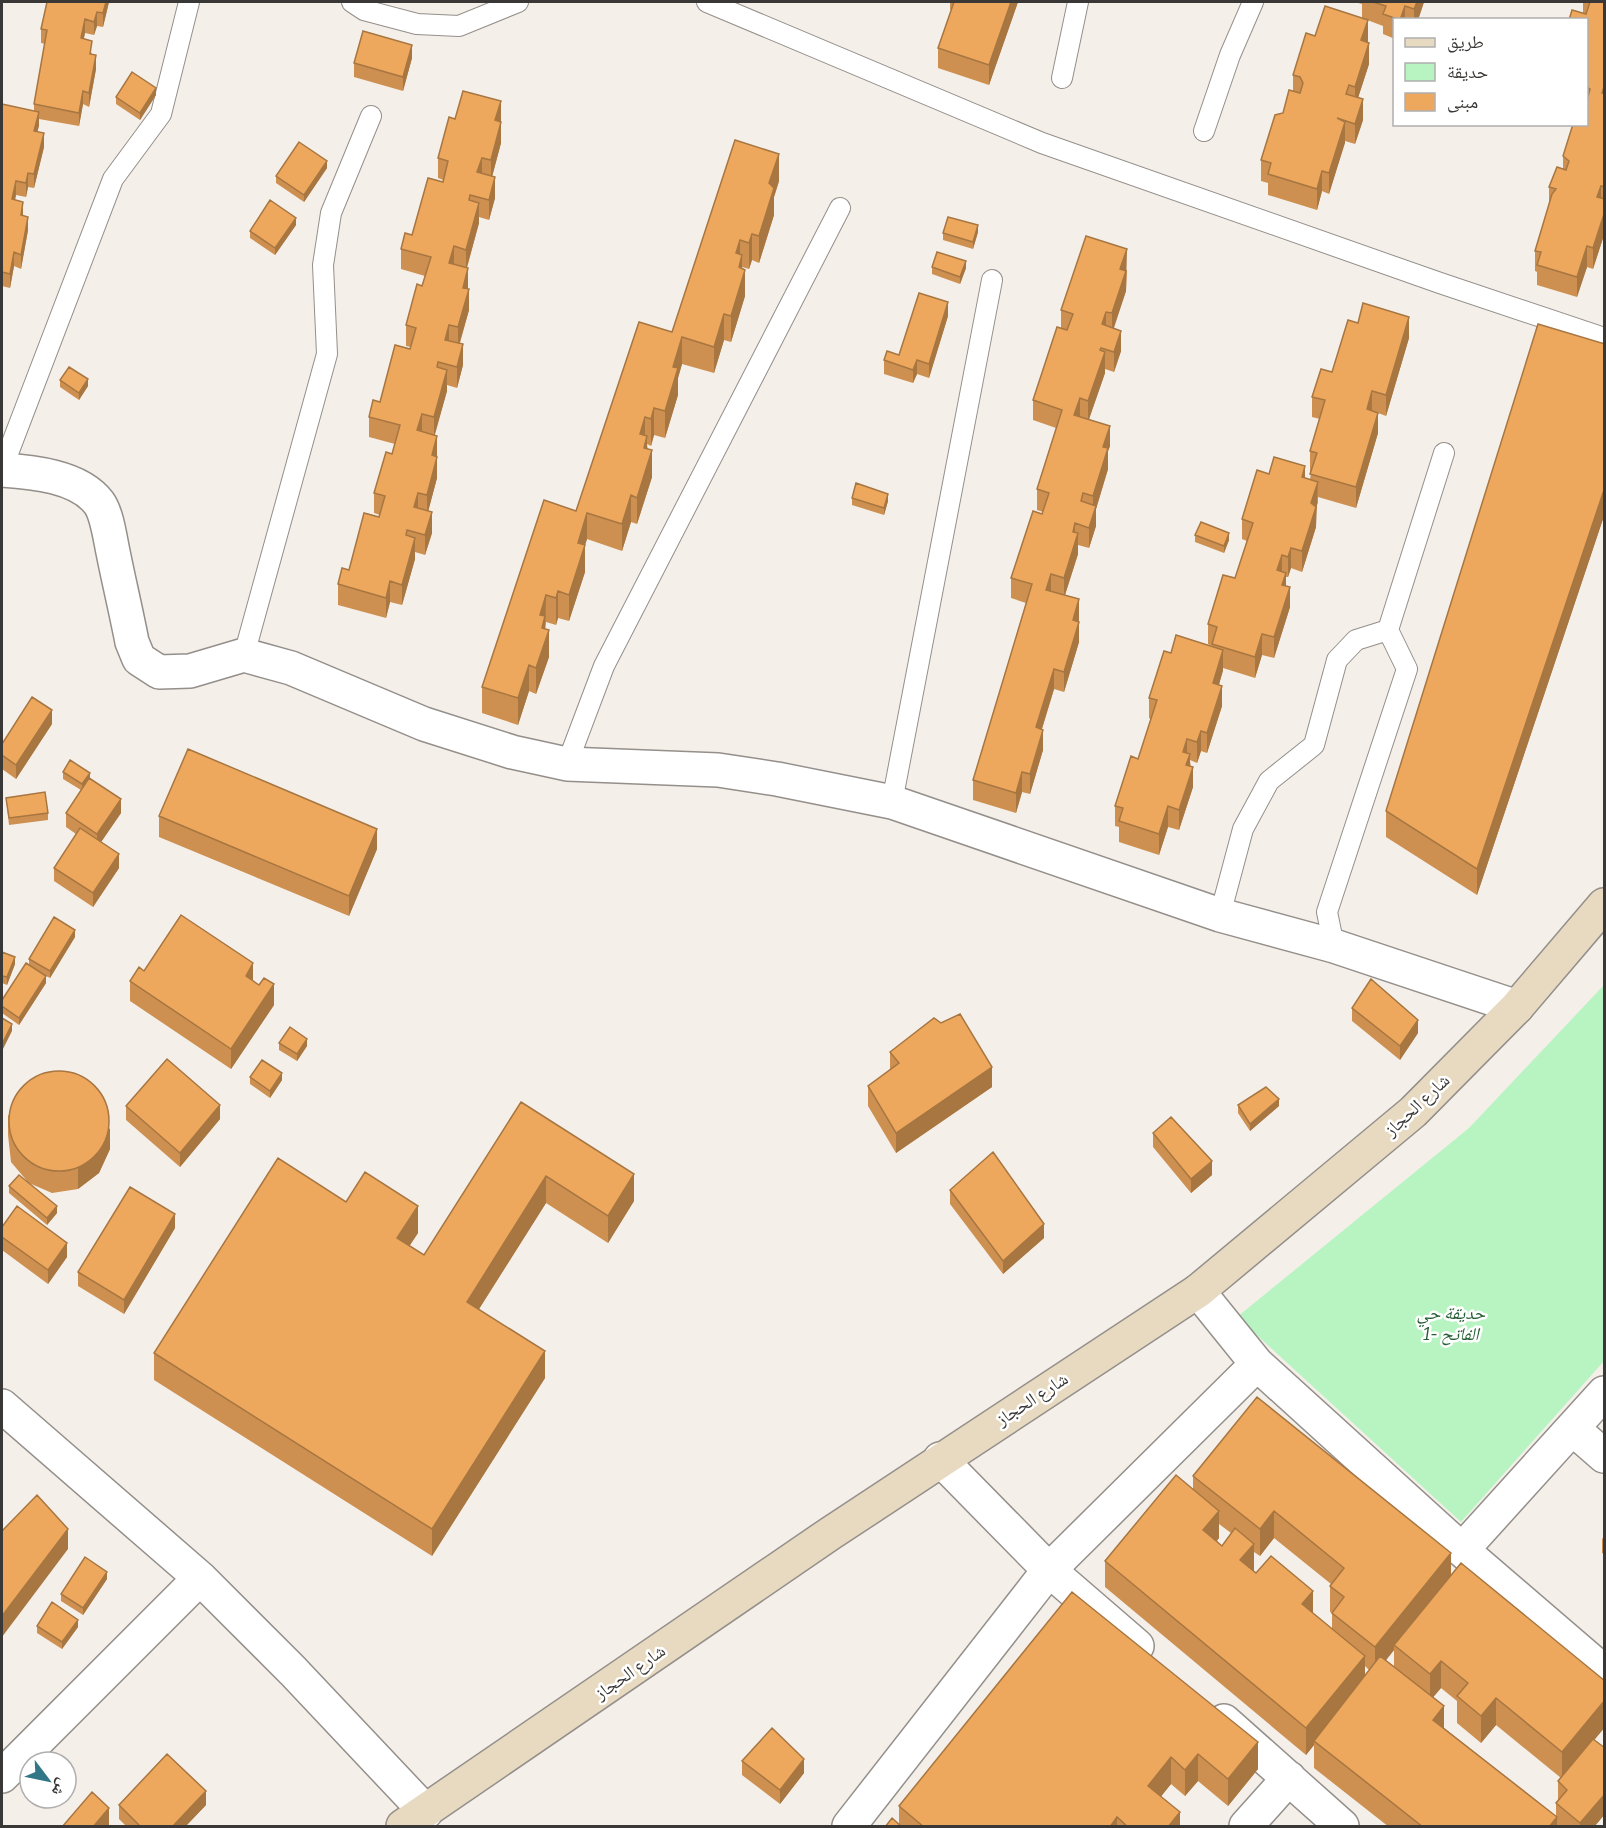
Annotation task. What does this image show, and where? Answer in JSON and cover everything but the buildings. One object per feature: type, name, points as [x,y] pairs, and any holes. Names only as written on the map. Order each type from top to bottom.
[{"type":"main road","name":"شارع الحجاز","points":[[414,1820],[831,1533],[1198,1291],[1413,1112],[1517,1007],[1605,904]]},
{"type":"street","points":[[2,470],[35,472],[63,481],[84,490],[100,504],[108,529],[132,642],[139,659],[159,672],[190,671],[244,655],[291,668],[424,724],[512,752],[567,764],[718,770],[777,778],[892,802],[1220,915],[1334,946],[1517,1007]]},
{"type":"street","points":[[1198,1291],[1257,1364],[1462,1550],[1605,1672]]},
{"type":"street","points":[[849,1827],[1049,1570],[1257,1364]]},
{"type":"street","points":[[1462,1550],[1605,1393]]},
{"type":"street","points":[[2,1406],[200,1578],[293,1671],[414,1820]]},
{"type":"street","points":[[1573,1429],[1605,1456]]},
{"type":"street","points":[[940,1460],[1049,1570],[1156,1662]]},
{"type":"street","points":[[2,1776],[200,1578]]},
{"type":"street","points":[[1200,1701],[1342,1827]]},
{"type":"street","points":[[1246,1827],[1289,1778]]},
{"type":"lane","points":[[2,470],[113,178],[161,114],[189,2]]},
{"type":"lane","points":[[352,2],[364,10],[417,24],[459,26],[518,2]]},
{"type":"lane","points":[[707,2],[1042,143],[1440,283],[1605,338]]},
{"type":"lane","points":[[1062,78],[1078,2]]},
{"type":"lane","points":[[1204,131],[1230,55],[1253,2]]},
{"type":"lane","points":[[244,655],[327,354],[323,265],[331,213],[371,116]]},
{"type":"lane","points":[[567,764],[604,666],[840,208]]},
{"type":"lane","points":[[892,802],[992,280]]},
{"type":"lane","points":[[1334,946],[1327,912],[1407,669],[1388,630],[1444,453]]},
{"type":"lane","points":[[1220,915],[1243,829],[1269,781],[1314,745],[1337,660],[1356,640],[1388,630]]},
{"type":"green space","name":"حديقة حي الفاتح -1","points":[[1604,985],[1604,1361],[1461,1522],[1237,1317],[1469,1128]]}]
